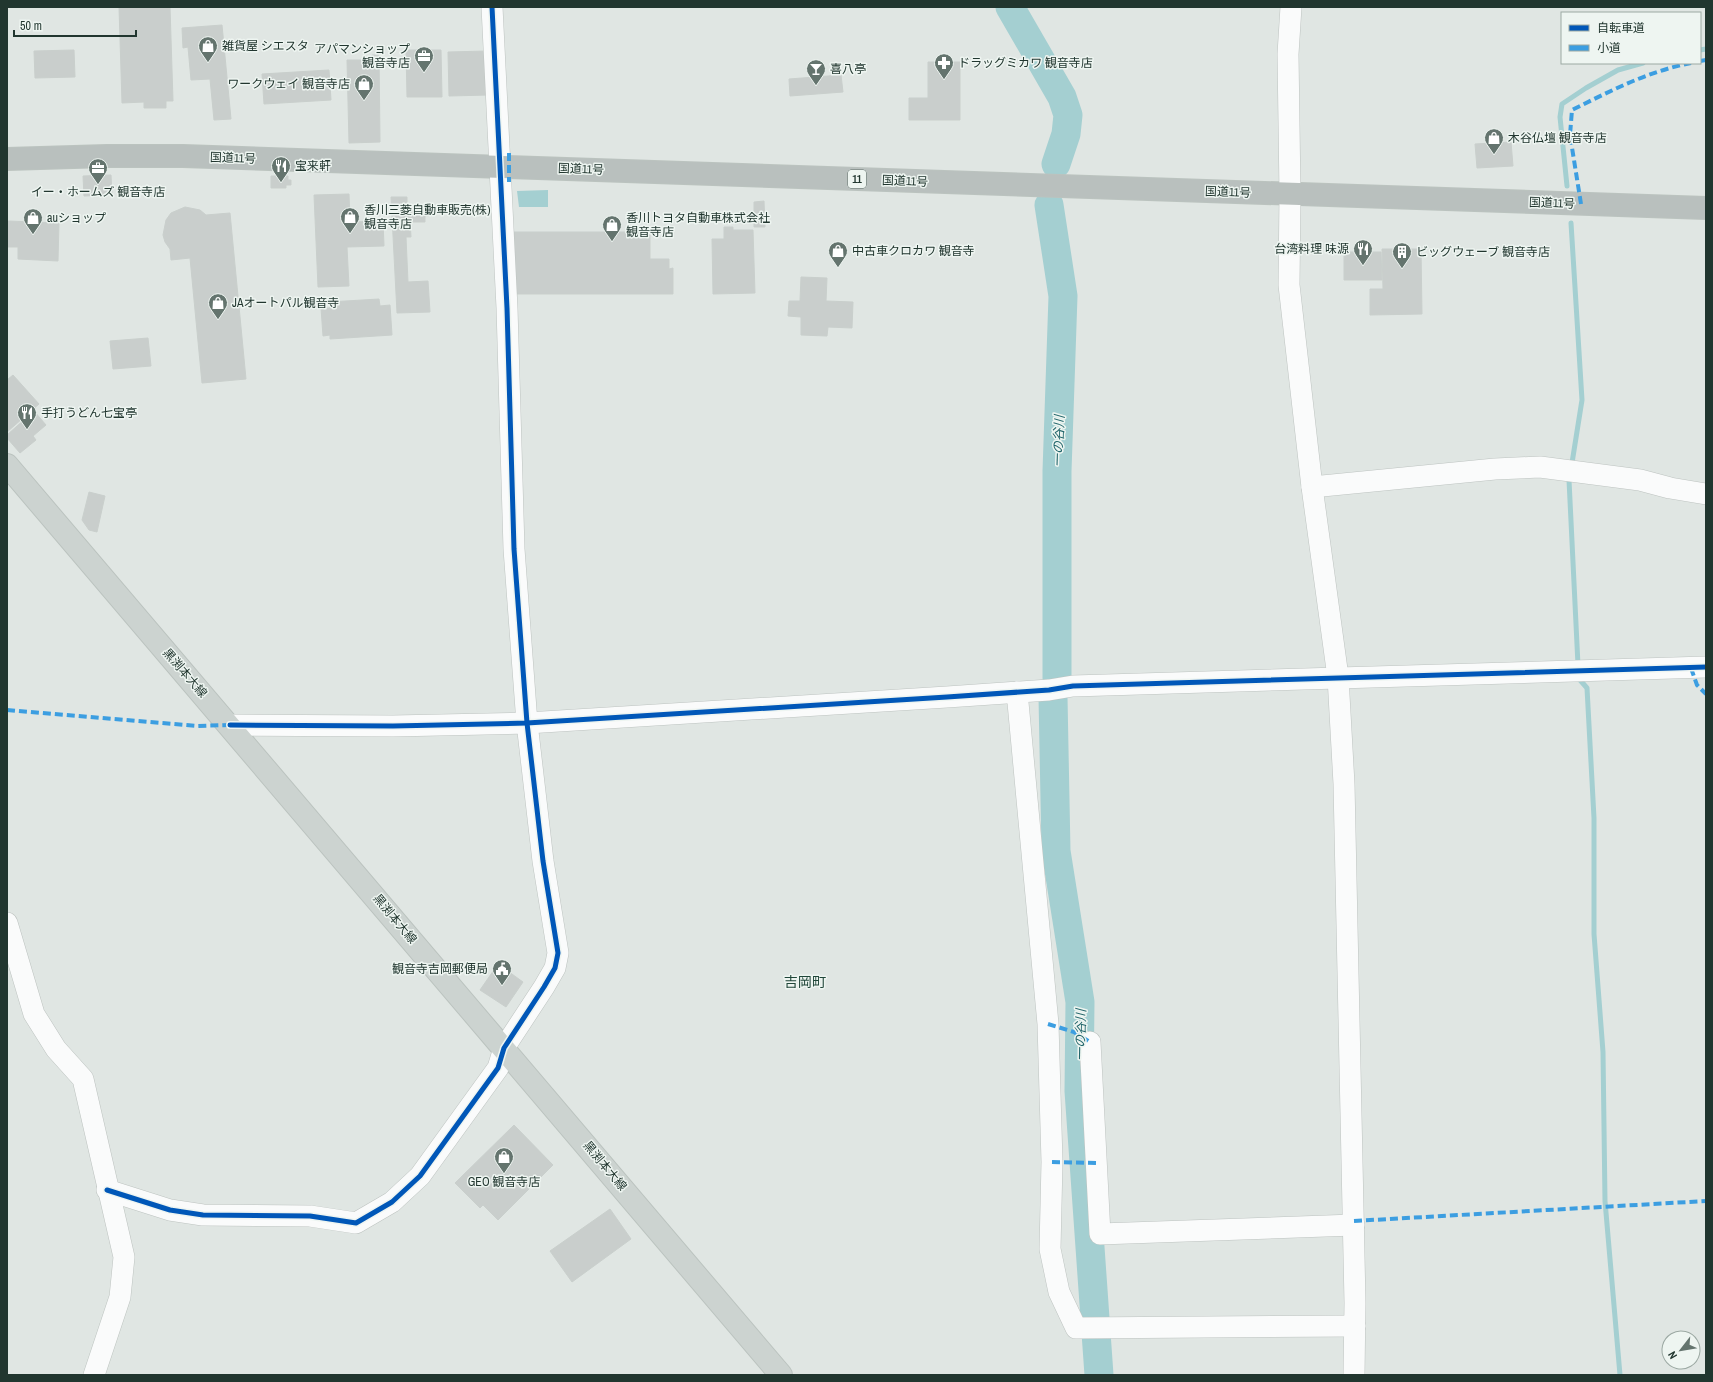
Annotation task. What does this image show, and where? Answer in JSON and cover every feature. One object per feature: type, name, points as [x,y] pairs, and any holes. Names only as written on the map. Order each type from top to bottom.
[{"type":"highway","name":"国道11号","points":[[7,159],[107,156],[183,156],[1706,208]]},
{"type":"main road","name":"黒渕本大線","points":[[7,465],[782,1375]]},
{"type":"street","points":[[108,1190],[170,1210],[202,1215],[310,1216],[356,1223],[392,1202],[420,1176],[498,1068],[504,1048],[555,968],[558,953],[543,861],[527,723],[514,549],[507,308],[492,7]]},
{"type":"street","points":[[1291,7],[1288,54],[1290,194],[1289,285],[1312,487],[1338,677],[1344,784],[1354,1225],[1354,1375]]},
{"type":"street","points":[[1312,487],[1495,469],[1540,467],[1640,480],[1670,488],[1706,494]]},
{"type":"street","points":[[230,725],[393,726],[527,723],[1017,692],[1073,686],[1706,667]]},
{"type":"street","points":[[1017,692],[1048,1024],[1052,1162],[1050,1249],[1059,1292],[1076,1328],[1355,1326]]},
{"type":"street","points":[[7,923],[34,1014],[56,1049],[83,1080],[124,1257],[120,1297],[94,1375]]},
{"type":"street","points":[[1090,1042],[1100,1234],[1354,1225]]},
{"type":"water","points":[[548,190],[548,207],[519,207],[517,191]]},
{"type":"building","points":[[119,7],[170,7],[173,101],[166,101],[166,108],[144,108],[144,102],[122,103]]},
{"type":"building","name":"雑貨屋 シエスタ","points":[[222,25],[231,119],[214,120],[210,79],[191,80],[188,47],[183,48],[182,28]]},
{"type":"building","points":[[74,50],[75,77],[35,78],[34,51]]},
{"type":"building","name":"アパマンショップ 観音寺店","points":[[406,50],[441,50],[442,97],[407,97]]},
{"type":"building","points":[[487,51],[488,95],[449,96],[448,52]]},
{"type":"building","name":"ワークウェイ 観音寺店","points":[[372,55],[379,55],[380,142],[349,143],[347,60],[372,60]]},
{"type":"building","name":"ドラッグミカワ 観音寺店","points":[[928,62],[960,62],[960,120],[909,120],[909,98],[928,98]]},
{"type":"building","points":[[329,70],[331,100],[264,104],[262,74]]},
{"type":"building","name":"喜八亭","points":[[841,75],[843,92],[790,96],[789,79]]},
{"type":"building","name":"木谷仏壇 観音寺店","points":[[1511,142],[1513,166],[1477,168],[1475,144]]},
{"type":"building","name":"イー・ホームズ 観音寺店","points":[[111,175],[112,195],[84,196],[83,176]]},
{"type":"building","name":"宝来軒","points":[[271,176],[288,176],[288,180],[291,180],[291,185],[286,185],[286,188],[271,188]]},
{"type":"building","name":"香川三菱自動車販売(株) 観音寺店","points":[[349,194],[350,222],[383,221],[384,246],[347,247],[349,286],[318,287],[314,195]]},
{"type":"building","points":[[391,197],[407,197],[407,210],[425,209],[425,222],[410,222],[411,237],[406,237],[408,282],[428,281],[430,312],[397,313]]},
{"type":"building","points":[[764,201],[765,227],[754,227],[754,202]]},
{"type":"building","name":"JAオートパル観音寺","points":[[185,207],[200,210],[206,215],[230,213],[246,379],[202,383],[190,258],[171,260],[170,249],[165,242],[163,235],[166,220],[171,213]]},
{"type":"building","name":"auショップ","points":[[8,221],[59,223],[58,261],[18,259],[18,247],[7,247]]},
{"type":"building","points":[[724,227],[733,227],[733,230],[753,230],[755,293],[713,294],[712,239],[724,239]]},
{"type":"building","points":[[509,232],[650,232],[650,259],[669,259],[669,269],[673,268],[673,294],[509,294]]},
{"type":"building","name":"ビッグウェーブ 観音寺店","points":[[1382,249],[1421,249],[1422,314],[1370,315],[1370,289],[1383,289]]},
{"type":"building","name":"台湾料理 味源","points":[[1344,252],[1381,252],[1382,280],[1344,280]]},
{"type":"building","points":[[801,277],[827,278],[826,301],[853,302],[852,328],[828,327],[827,336],[801,335],[801,317],[788,316],[789,301],[800,301]]},
{"type":"building","points":[[379,299],[380,306],[390,305],[392,335],[330,339],[330,335],[323,336],[321,308],[330,308],[329,302]]},
{"type":"building","points":[[148,338],[151,366],[113,369],[110,341]]},
{"type":"building","points":[[13,375],[39,404],[7,432],[7,380]]},
{"type":"building","name":"手打うどん七宝亭","points":[[34,411],[46,425],[33,436],[36,440],[20,453],[7,438],[7,435]]},
{"type":"building","points":[[89,492],[105,496],[97,532],[89,530],[82,520]]},
{"type":"building","points":[[498,964],[523,982],[506,1007],[480,990]]},
{"type":"building","name":"GEO 観音寺店","points":[[514,1125],[553,1165],[498,1220],[483,1205],[480,1208],[455,1183]]},
{"type":"building","points":[[610,1209],[631,1239],[572,1282],[550,1251]]},
{"type":"waterway","name":"一の谷川","points":[[1010,7],[1062,97],[1068,115],[1066,134],[1056,164]]},
{"type":"waterway","points":[[1701,50],[1706,49]]},
{"type":"waterway","points":[[1567,186],[1560,117],[1562,104],[1586,88],[1618,70],[1639,64]]},
{"type":"waterway","name":"一の谷川","points":[[1049,205],[1063,296],[1057,471],[1057,678]]},
{"type":"waterway","points":[[1571,223],[1582,400],[1572,463]]},
{"type":"waterway","points":[[1569,480],[1578,665]]},
{"type":"waterway","points":[[1580,680],[1587,688],[1594,818],[1594,934],[1603,1052],[1605,1201],[1620,1375]]},
{"type":"waterway","name":"一の谷川","points":[[1053,697],[1056,851],[1080,1002],[1079,1091],[1099,1375]]},
{"type":"marked path","points":[[1701,61],[1706,60]]},
{"type":"marked path","points":[[1581,204],[1570,135],[1572,110],[1645,76],[1687,64]]},
{"type":"marked path","points":[[509,153],[509,182]]},
{"type":"marked path","points":[[1691,668],[1697,685],[1706,694]]},
{"type":"marked path","points":[[7,710],[198,726],[230,725]]},
{"type":"marked path","points":[[1048,1024],[1074,1032],[1090,1042]]},
{"type":"marked path","points":[[1052,1162],[1096,1163]]},
{"type":"marked path","points":[[1354,1221],[1706,1201]]},
{"type":"cycle path","points":[[107,1190],[170,1210],[203,1215],[310,1216],[356,1223],[392,1202],[420,1176],[498,1068],[504,1048],[555,968],[558,953],[543,861],[527,723],[514,549],[507,308],[492,7]]},
{"type":"cycle path","points":[[230,725],[393,726],[527,723],[947,697],[1049,690],[1073,686],[1706,667]]},
{"type":"place","name":"雑貨屋 シエスタ","points":[[208,63]]},
{"type":"place","name":"アパマンショップ 観音寺店","points":[[424,73]]},
{"type":"place","name":"ドラッグミカワ 観音寺店","points":[[944,80]]},
{"type":"place","name":"喜八亭","points":[[816,86]]},
{"type":"place","name":"ワークウェイ 観音寺店","points":[[364,101]]},
{"type":"place","name":"木谷仏壇 観音寺店","points":[[1494,155]]},
{"type":"place","name":"宝来軒","points":[[281,183]]},
{"type":"place","name":"イー・ホームズ 観音寺店","points":[[98,185]]},
{"type":"place","name":"香川三菱自動車販売(株) 観音寺店","points":[[350,234]]},
{"type":"place","name":"auショップ","points":[[33,235]]},
{"type":"place","name":"香川トヨタ自動車株式会社 観音寺店","points":[[612,242]]},
{"type":"place","name":"台湾料理 味源","points":[[1363,266]]},
{"type":"place","name":"中古車クロカワ 観音寺","points":[[838,268]]},
{"type":"place","name":"ビッグウェーブ 観音寺店","points":[[1402,269]]},
{"type":"place","name":"JAオートパル観音寺","points":[[218,320]]},
{"type":"place","name":"手打うどん七宝亭","points":[[27,430]]},
{"type":"place","name":"観音寺吉岡郵便局","points":[[502,986]]},
{"type":"place","name":"GEO 観音寺店","points":[[504,1174]]},
{"type":"district","name":"吉岡町","points":[[805,982]]}]
